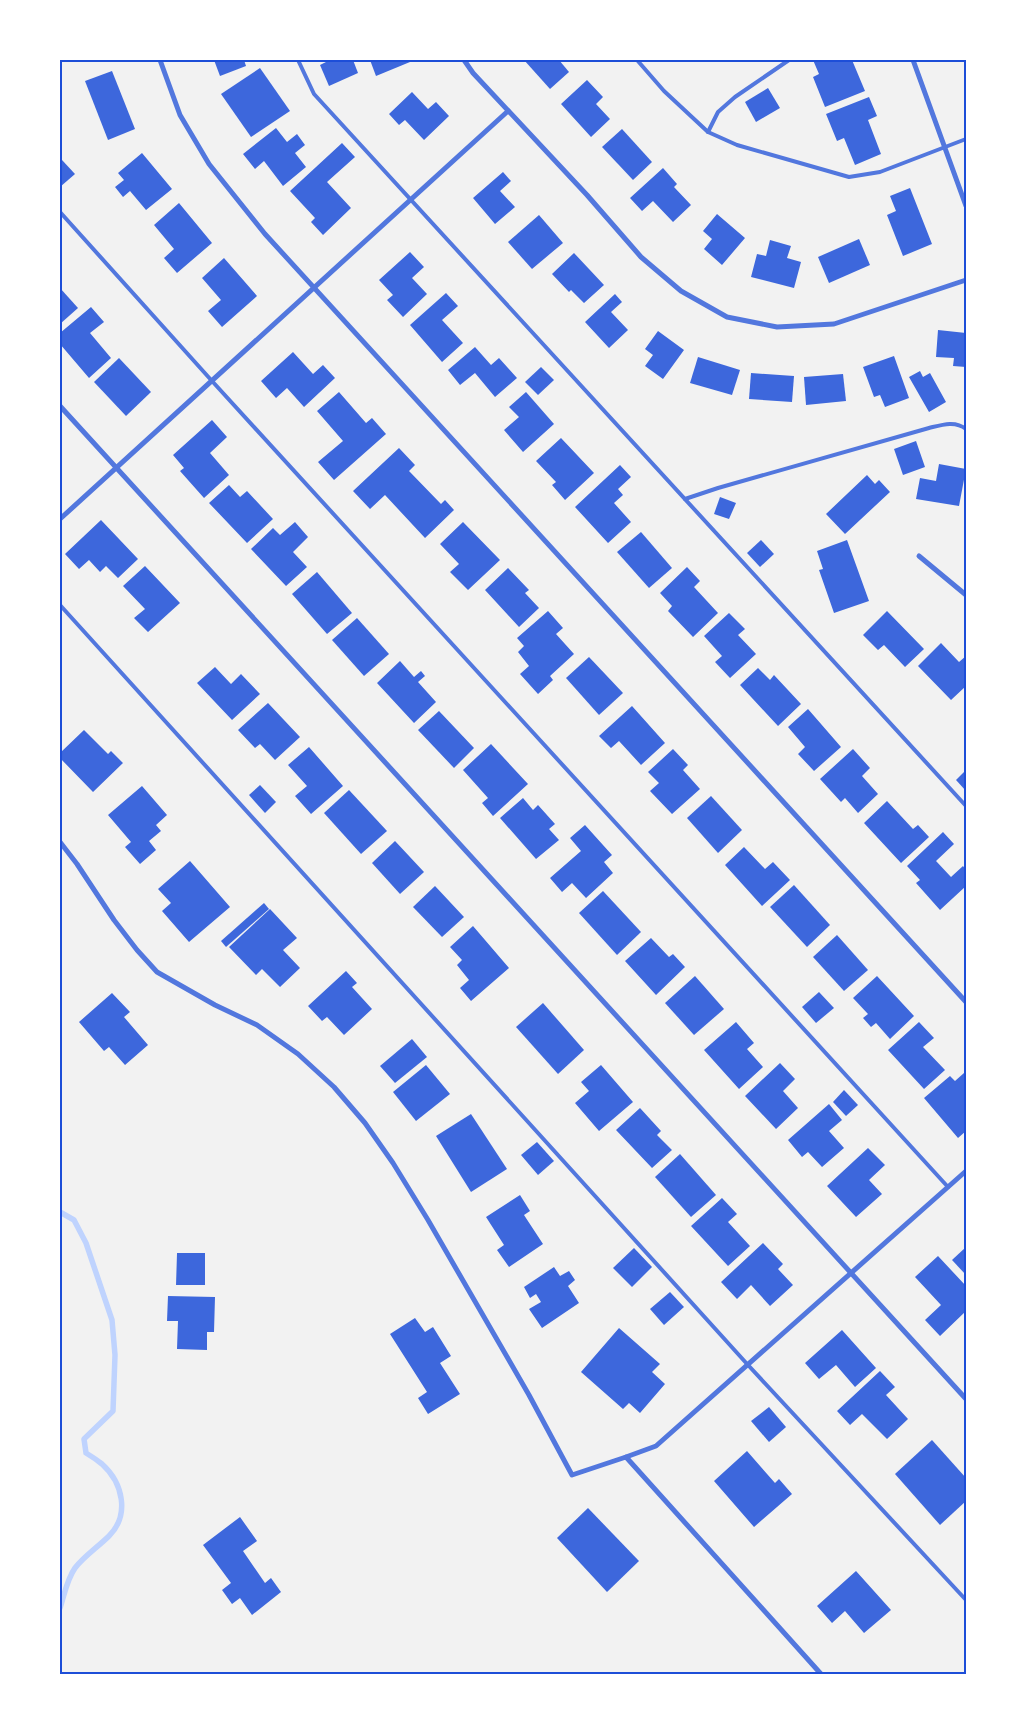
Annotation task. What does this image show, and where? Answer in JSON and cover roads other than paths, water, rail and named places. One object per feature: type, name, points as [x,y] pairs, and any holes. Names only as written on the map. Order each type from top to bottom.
[{"type":"street","points":[[160,60],[180,115],[208,164],[265,234],[966,1002]]},
{"type":"street","points":[[464,60],[473,73],[587,195],[641,257],[681,291],[727,317],[778,327],[834,324],[966,280]]},
{"type":"street","points":[[913,60],[966,206]]},
{"type":"street","points":[[60,519],[508,111]]},
{"type":"street","points":[[60,406],[966,1399]]},
{"type":"street","points":[[919,556],[966,594]]},
{"type":"street","points":[[60,842],[114,920],[157,972],[215,1005],[257,1025],[298,1054],[334,1087],[365,1123],[393,1163],[428,1220],[529,1395],[572,1475],[656,1446],[966,1171]]},
{"type":"street","points":[[626,1457],[821,1674]]},
{"type":"lane","points":[[298,60],[314,94],[966,806]]},
{"type":"lane","points":[[637,60],[664,91],[708,132],[737,145],[849,177],[880,172],[966,139]]},
{"type":"lane","points":[[708,132],[718,112],[789,60]]},
{"type":"lane","points":[[60,212],[948,1187]]},
{"type":"lane","points":[[685,499],[929,428],[947,424],[966,428]]},
{"type":"lane","points":[[60,606],[748,1365],[966,1600]]},
{"type":"waterway","points":[[60,1212],[74,1220],[86,1243],[112,1320],[115,1355],[113,1411],[84,1439],[86,1453],[102,1464],[115,1480],[119,1490],[122,1509],[116,1528],[72,1572],[60,1608]]}]
